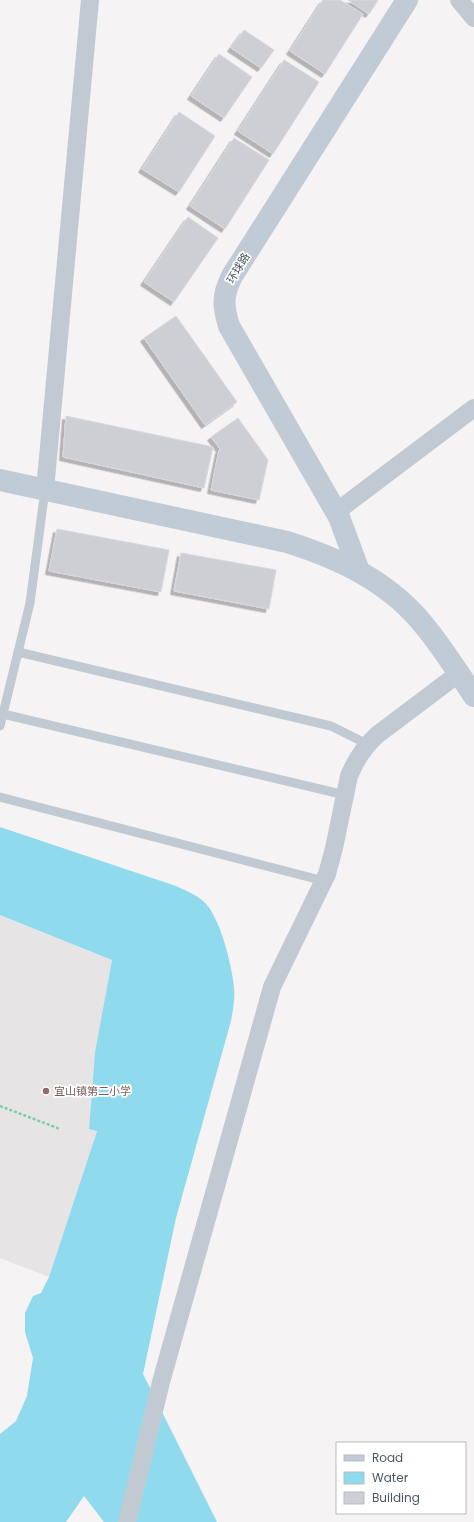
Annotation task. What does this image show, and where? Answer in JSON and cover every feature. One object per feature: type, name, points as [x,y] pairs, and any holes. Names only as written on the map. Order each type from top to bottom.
[{"type":"street","points":[[45,490],[90,0]]},
{"type":"street","name":"环球路","points":[[359,571],[336,512],[229,326],[224,310],[224,300],[226,288],[232,276],[407,0]]},
{"type":"street","points":[[459,0],[474,18]]},
{"type":"street","points":[[336,512],[474,408]]},
{"type":"street","points":[[0,480],[287,542],[313,550],[359,571],[397,597],[427,628],[474,696]]},
{"type":"street","points":[[127,1522],[161,1382],[272,987],[324,880],[334,848],[349,776],[353,765],[367,744],[377,734],[458,674]]},
{"type":"lane","points":[[0,726],[30,603],[45,490]]},
{"type":"lane","points":[[18,652],[330,726],[367,744]]},
{"type":"lane","points":[[3,714],[345,794]]},
{"type":"lane","points":[[0,797],[324,880]]},
{"type":"path","points":[[0,1106],[60,1129]]},
{"type":"shaded area","name":"宜山镇第二小学","points":[[0,915],[112,960],[95,1052],[89,1129],[97,1130],[49,1277],[0,1258]]},
{"type":"water","points":[[0,827],[173,885],[189,892],[200,898],[209,908],[215,917],[224,941],[231,967],[234,987],[231,1021],[176,1218],[143,1374],[217,1522],[104,1522],[84,1496],[66,1522],[0,1522],[0,1434],[16,1421],[27,1396],[33,1358],[25,1332],[25,1313],[33,1296],[41,1293],[49,1277],[97,1131],[89,1129],[95,1052],[112,960],[0,915]]},
{"type":"building","points":[[323,0],[340,0],[363,14],[325,74],[290,51]]},
{"type":"building","points":[[348,0],[378,0],[369,14]]},
{"type":"building","points":[[244,30],[274,50],[261,68],[231,48]]},
{"type":"building","points":[[219,54],[252,77],[224,118],[191,96]]},
{"type":"building","points":[[284,60],[319,82],[273,154],[238,131]]},
{"type":"building","points":[[179,112],[215,136],[179,192],[142,169]]},
{"type":"building","points":[[234,138],[269,160],[225,229],[190,206]]},
{"type":"building","points":[[188,217],[218,238],[174,302],[144,282]]},
{"type":"building","points":[[176,316],[237,402],[205,425],[144,338]]},
{"type":"building","points":[[66,416],[213,447],[204,488],[63,457]]},
{"type":"building","points":[[238,418],[268,460],[259,500],[211,490],[219,450],[221,450],[211,437]]},
{"type":"building","points":[[57,529],[169,550],[161,592],[49,571]]},
{"type":"building","points":[[181,553],[276,570],[269,609],[174,591]]},
{"type":"place","name":"宜山镇第二小学","points":[[46,1091]]}]
